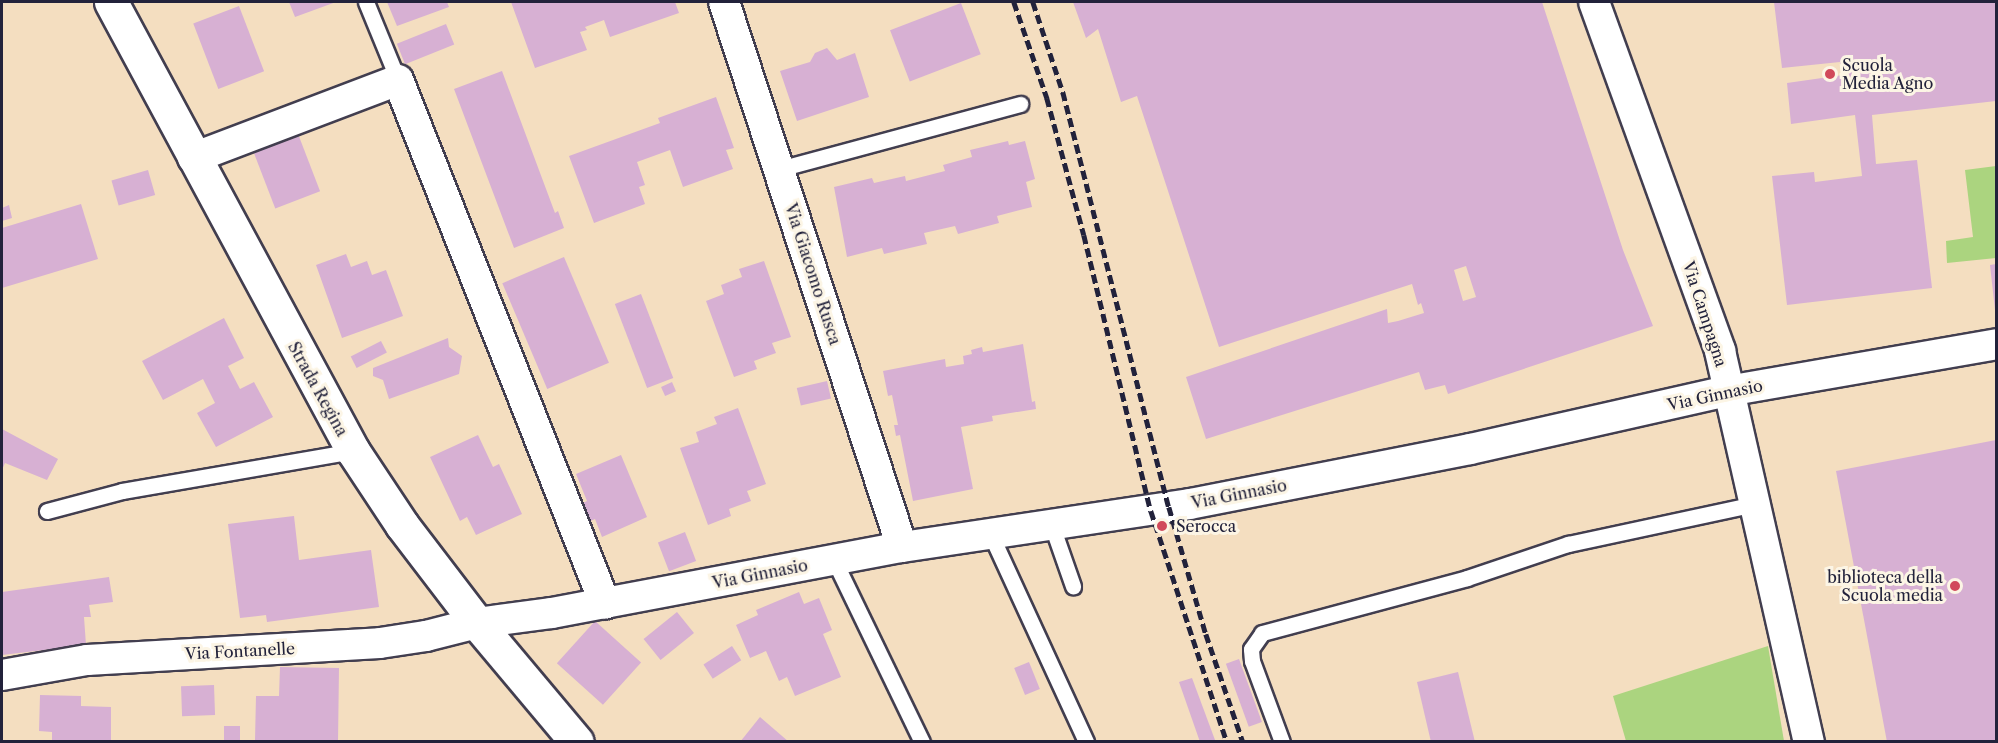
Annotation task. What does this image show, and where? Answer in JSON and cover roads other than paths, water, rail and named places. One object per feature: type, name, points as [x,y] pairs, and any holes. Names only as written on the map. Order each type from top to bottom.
[{"type":"main road","name":"Strada Regina","points":[[111,2],[352,451],[402,525],[477,623],[578,741]]},
{"type":"street","name":"Via Giacomo Rusca","points":[[724,2],[902,547]]},
{"type":"street","name":"Via Campagna","points":[[1594,2],[1720,351],[1809,741]]},
{"type":"street","points":[[194,158],[398,80],[605,604]]},
{"type":"street","name":"Via Ginnasio","points":[[477,623],[605,604],[902,547],[1190,504],[1459,452],[1728,391],[1996,344]]},
{"type":"street","name":"Via Fontanelle","points":[[2,675],[87,660],[380,643],[477,623]]},
{"type":"lane","points":[[366,2],[398,80]]},
{"type":"lane","points":[[779,169],[1020,104]]},
{"type":"lane","points":[[47,511],[123,491],[352,451]]},
{"type":"lane","points":[[1282,741],[1252,660],[1251,649],[1263,633],[1568,544],[1754,504]]},
{"type":"lane","points":[[1052,526],[1073,586]]},
{"type":"lane","points":[[991,535],[1086,741]]},
{"type":"lane","points":[[834,560],[922,741]]},
{"type":"railway","points":[[1014,2],[1047,98],[1084,235],[1151,511],[1227,742]]},
{"type":"railway","points":[[1033,2],[1063,92],[1169,507],[1206,634],[1243,742]]},
{"type":"place","name":"Scuola Media Agno","points":[[1830,74]]},
{"type":"place","name":"Serocca","points":[[1162,526]]},
{"type":"place","name":"biblioteca della Scuola media","points":[[1955,586]]}]
